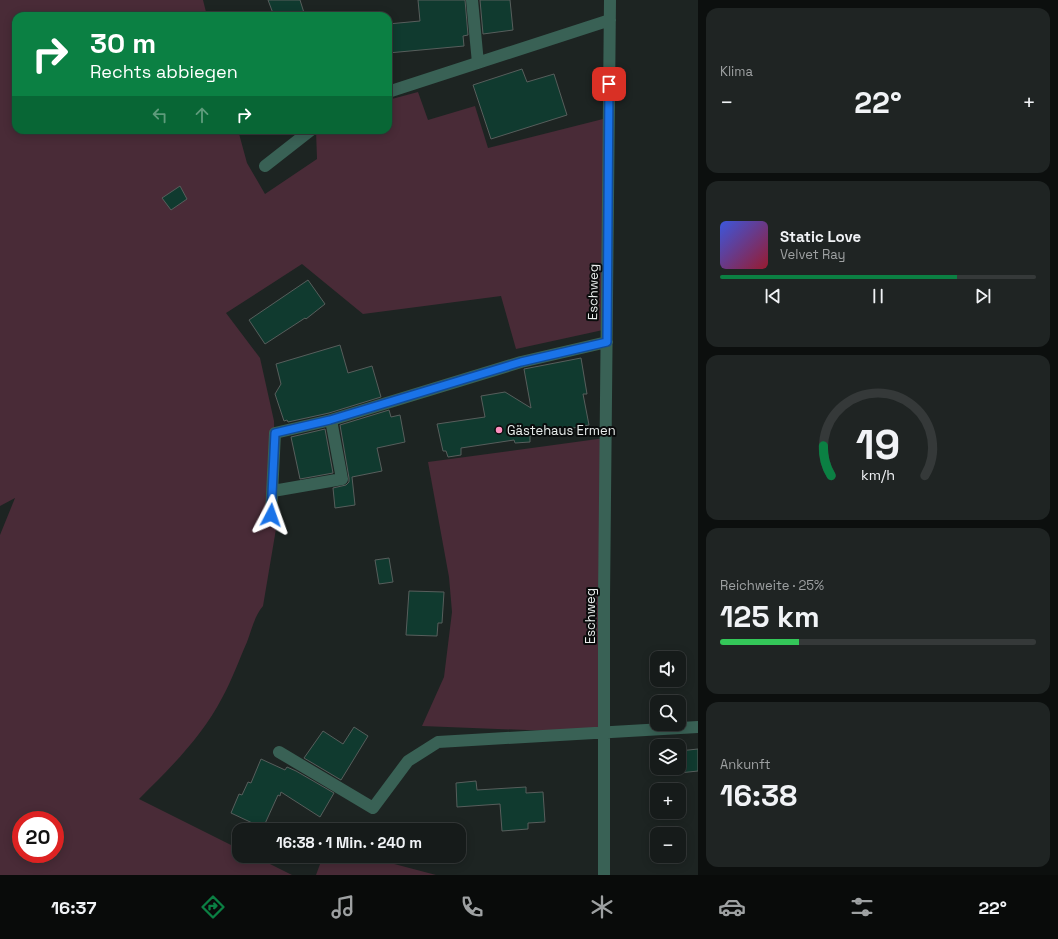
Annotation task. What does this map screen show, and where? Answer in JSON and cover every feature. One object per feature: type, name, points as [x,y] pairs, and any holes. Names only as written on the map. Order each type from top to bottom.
[{"type":"street","points":[[472,0],[478,63]]},
{"type":"street","name":"Eschweg","points":[[604,875],[603,733],[610,0]]},
{"type":"street","points":[[392,91],[610,20]]},
{"type":"street","points":[[265,166],[306,134]]},
{"type":"street","points":[[271,515],[275,433],[330,420],[521,362],[607,342]]},
{"type":"street","points":[[273,491],[342,479],[330,420]]},
{"type":"street","points":[[279,752],[373,808],[408,762],[438,742],[698,727]]},
{"type":"shaded area","points":[[0,0],[203,0],[206,12],[12,12],[12,134],[239,134],[247,163],[265,194],[317,159],[316,134],[392,134],[392,99],[418,92],[428,120],[475,106],[488,148],[611,117],[603,330],[516,349],[501,296],[363,314],[302,264],[226,313],[260,358],[274,421],[277,523],[263,606],[255,619],[229,684],[214,712],[185,752],[139,799],[232,846],[232,863],[268,863],[292,875],[0,875],[0,535],[15,498],[0,506]]},
{"type":"shaded area","points":[[605,438],[603,733],[422,726],[444,677],[452,612],[449,577],[428,462]]},
{"type":"shaded area","points":[[320,863],[391,863],[436,875],[316,875]]},
{"type":"building","points":[[268,0],[300,0],[304,12],[272,12]]},
{"type":"building","points":[[418,0],[465,0],[468,35],[463,36],[464,46],[392,53],[392,24],[420,21]]},
{"type":"building","points":[[480,0],[510,0],[513,30],[483,34]]},
{"type":"building","points":[[522,69],[527,82],[554,74],[567,115],[491,139],[473,85]]},
{"type":"building","points":[[180,186],[187,199],[171,210],[162,198]]},
{"type":"building","points":[[308,280],[325,304],[306,319],[305,318],[265,344],[249,320]]},
{"type":"building","points":[[340,345],[348,373],[372,366],[381,397],[329,413],[288,422],[287,420],[284,421],[275,394],[281,384],[276,364]]},
{"type":"building","points":[[581,358],[587,394],[583,394],[589,425],[530,436],[530,442],[515,443],[514,440],[461,448],[461,455],[448,457],[446,451],[443,451],[437,424],[485,417],[481,396],[505,392],[531,408],[524,369]]},
{"type":"building","points":[[389,410],[391,417],[400,415],[405,442],[377,448],[382,471],[352,477],[355,505],[335,508],[333,488],[346,485],[349,482],[340,425]]},
{"type":"building","points":[[325,429],[333,473],[300,479],[291,437]]},
{"type":"building","points":[[389,558],[393,582],[379,584],[375,560]]},
{"type":"building","points":[[409,591],[444,592],[442,623],[438,623],[437,636],[406,635]]},
{"type":"building","points":[[354,727],[368,736],[341,780],[304,758],[323,731],[343,744]]},
{"type":"building","points":[[698,749],[698,771],[686,772],[686,750]]},
{"type":"building","points":[[261,759],[285,770],[287,767],[296,771],[334,793],[320,817],[281,792],[280,796],[278,795],[265,823],[252,823],[231,813],[239,794],[242,795],[248,782],[251,783]]},
{"type":"building","points":[[476,781],[477,790],[526,787],[526,793],[543,792],[545,822],[528,823],[528,829],[502,831],[500,804],[457,807],[456,783]]},
{"type":"place","name":"Gästehaus Ermen","points":[[499,430]]},
{"type":"route","points":[[271,515],[275,433],[330,420],[521,362],[607,342],[609,84]]}]
